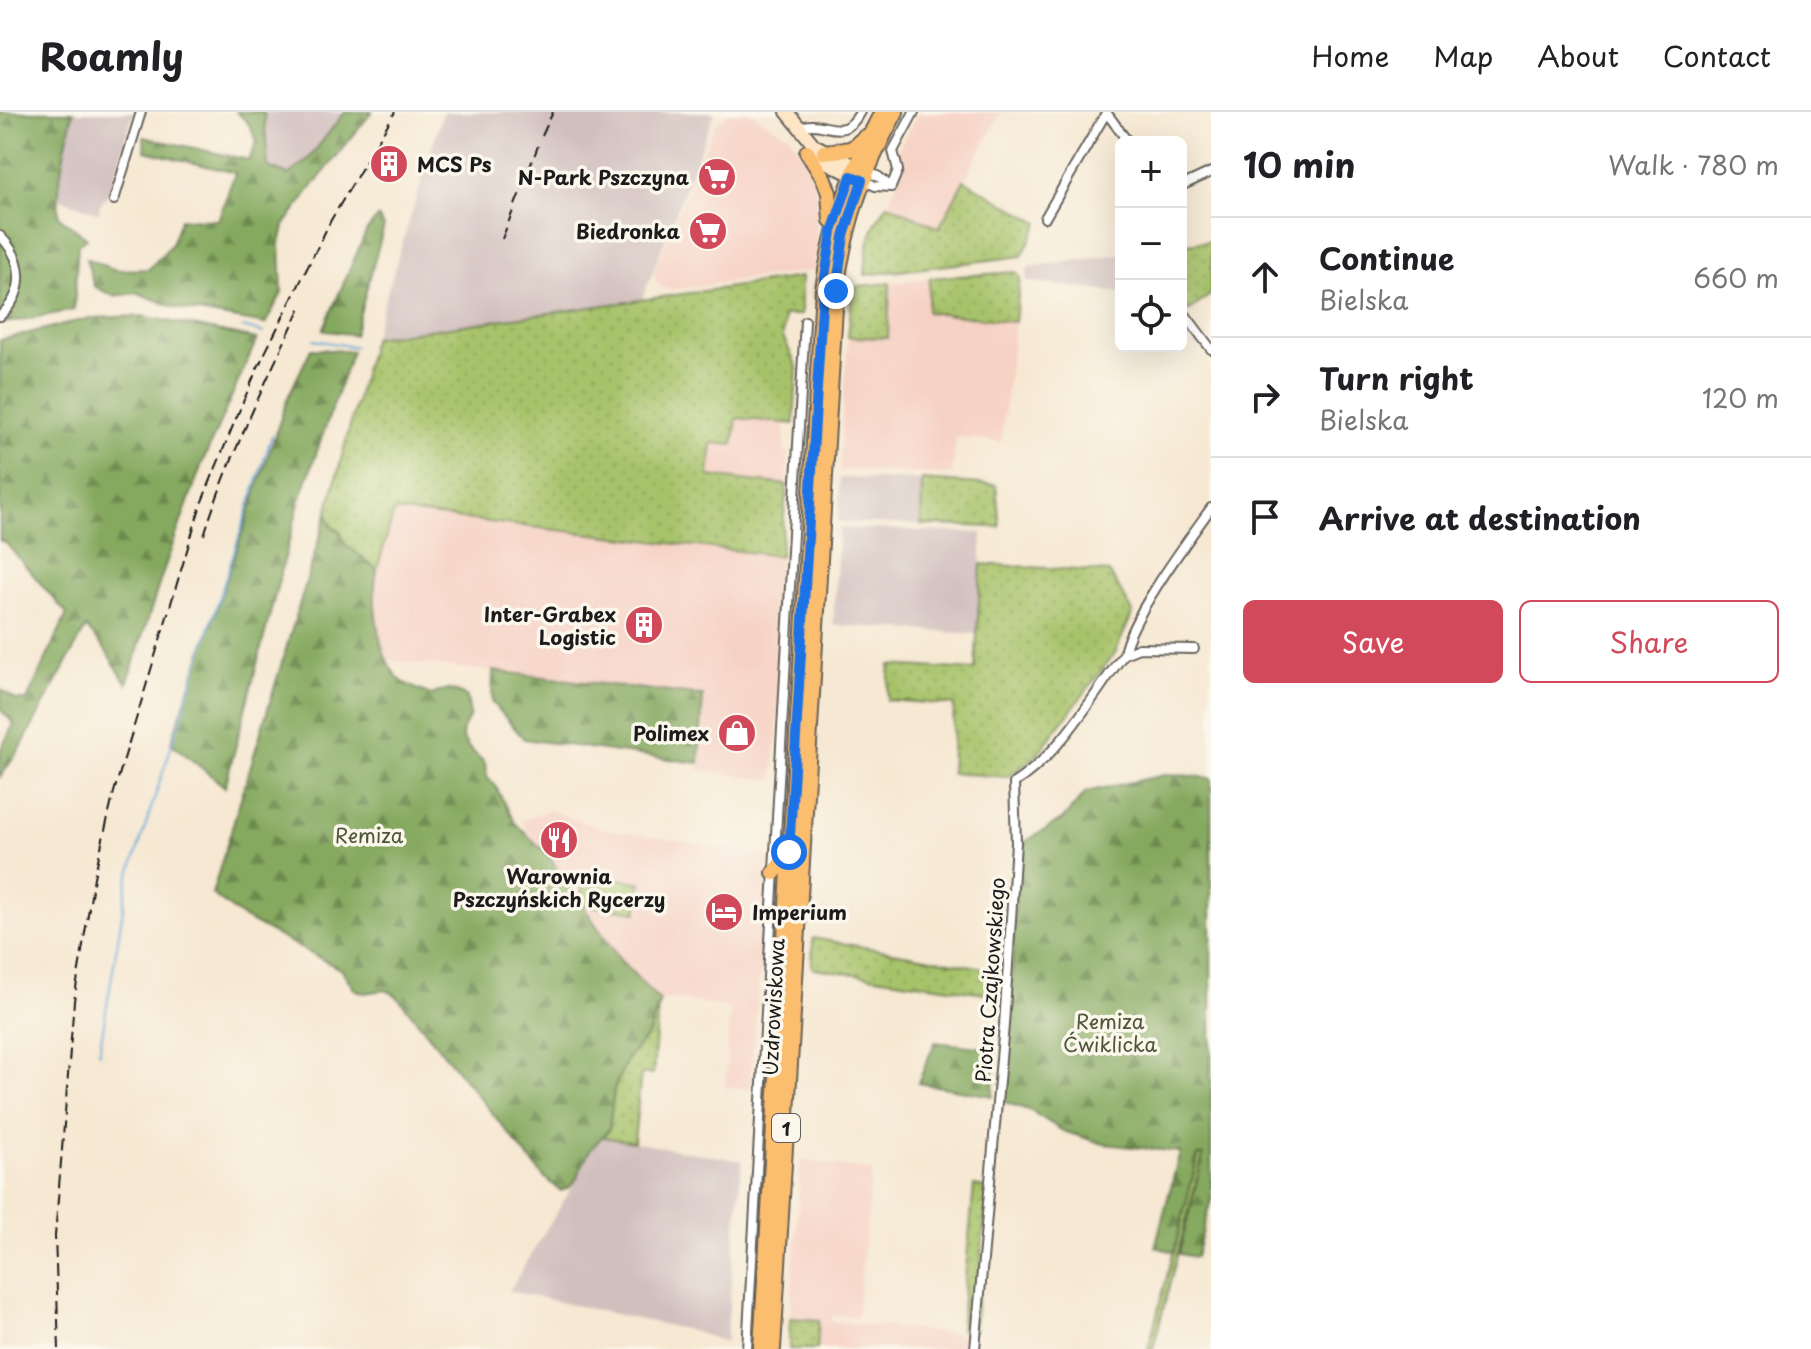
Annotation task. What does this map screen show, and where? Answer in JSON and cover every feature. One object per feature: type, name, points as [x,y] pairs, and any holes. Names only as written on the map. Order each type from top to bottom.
[{"type":"main road","points":[[787,112],[798,128],[824,152],[858,173]]},
{"type":"main road","name":"1","points":[[793,907],[789,852],[820,323],[832,232],[882,112]]},
{"type":"main road","name":"1","points":[[793,907],[813,775],[836,291],[858,173],[896,112]]},
{"type":"main road","points":[[798,128],[829,193],[832,232]]},
{"type":"main road","points":[[824,152],[851,149],[872,132]]},
{"type":"main road","points":[[807,152],[858,173]]},
{"type":"main road","points":[[774,873],[789,852]]},
{"type":"main road","name":"Uzdrowiskowa","points":[[761,1349],[793,907]]},
{"type":"main road","name":"Uzdrowiskowa","points":[[773,1349],[793,907]]},
{"type":"street","points":[[114,200],[141,112]]},
{"type":"street","points":[[798,128],[809,124],[839,130],[851,125],[860,112]]},
{"type":"street","points":[[858,173],[875,186],[891,187],[898,170],[893,155],[895,145],[914,112]]},
{"type":"street","points":[[1045,218],[1106,112],[1124,136]]},
{"type":"street","points":[[1187,183],[1211,172]]},
{"type":"street","points":[[0,236],[16,258],[20,285],[15,298],[0,316]]},
{"type":"street","points":[[1187,317],[1211,349]]},
{"type":"street","points":[[747,1349],[805,321]]},
{"type":"street","name":"Piotra Czajkowskiego","points":[[975,1349],[1004,1025],[1016,843],[1014,783],[1027,775],[1063,736],[1124,654],[1142,613],[1183,546],[1211,508]]},
{"type":"street","points":[[1124,654],[1139,648],[1194,649]]},
{"type":"shaded area","points":[[73,112],[134,112],[109,194],[100,205],[99,213],[58,198],[60,172]]},
{"type":"shaded area","points":[[264,112],[345,112],[309,158],[289,175],[268,167]]},
{"type":"shaded area","points":[[443,112],[715,112],[642,299],[373,338]]},
{"type":"shaded area","points":[[731,112],[753,112],[789,136],[803,155],[818,200],[815,270],[673,290],[662,288],[655,281],[654,272],[715,123]]},
{"type":"shaded area","points":[[919,112],[1001,112],[939,228],[888,204],[900,174],[899,147]]},
{"type":"shaded area","points":[[1115,255],[1115,292],[1026,281],[1028,267]]},
{"type":"shaded area","points":[[930,278],[928,312],[1015,322],[1001,442],[956,437],[952,475],[839,470],[848,337],[888,338],[890,283]]},
{"type":"shaded area","points":[[736,418],[785,424],[784,451],[789,452],[787,485],[709,476],[712,443]]},
{"type":"shaded area","points":[[840,478],[922,480],[921,525],[838,522]]},
{"type":"shaded area","points":[[393,511],[780,556],[779,702],[773,780],[699,770],[703,696],[389,660],[378,635],[374,583]]},
{"type":"shaded area","points":[[839,528],[982,533],[977,634],[833,625]]},
{"type":"shaded area","points":[[549,810],[604,829],[770,855],[750,1089],[725,1087],[730,1009],[736,1009],[673,999],[660,1001],[621,961],[521,821]]},
{"type":"shaded area","points":[[603,1137],[742,1161],[726,1342],[688,1330],[509,1291],[583,1169],[589,1151]]},
{"type":"shaded area","points":[[801,1160],[872,1171],[857,1317],[832,1315],[831,1321],[974,1336],[973,1349],[817,1349],[819,1320],[790,1318]]},
{"type":"green space","points":[[0,112],[73,112],[60,177],[59,217],[87,238],[78,244],[74,310],[0,324]]},
{"type":"green space","points":[[236,112],[264,112],[268,167],[289,175],[309,158],[345,112],[372,112],[284,226],[280,244],[282,293],[265,324],[176,308],[138,293],[113,296],[94,286],[86,258],[116,270],[149,269],[172,244],[180,219],[218,220],[235,173],[145,151],[144,137],[249,160],[257,141],[247,121]]},
{"type":"green space","points":[[964,180],[1039,223],[1022,256],[865,275],[870,237],[888,204],[939,228]]},
{"type":"green space","points":[[378,217],[384,226],[354,335],[323,330],[367,230]]},
{"type":"green space","points":[[1211,241],[1211,294],[1189,311],[1187,308],[1187,244]]},
{"type":"green space","points":[[1016,272],[1020,277],[1015,322],[927,312],[930,278]]},
{"type":"green space","points":[[801,277],[801,315],[784,315],[783,337],[797,367],[794,424],[737,418],[733,445],[712,443],[709,476],[787,485],[780,556],[394,511],[377,570],[345,544],[340,532],[331,526],[327,513],[373,338]]},
{"type":"green space","points":[[890,283],[888,338],[848,337],[852,292],[858,286]]},
{"type":"green space","points":[[143,316],[257,339],[203,461],[127,684],[86,627],[20,749],[0,777],[0,751],[14,724],[0,709],[2,690],[16,700],[27,700],[67,614],[5,542],[0,541],[0,340],[90,318]]},
{"type":"green space","points":[[311,349],[352,351],[299,503],[225,787],[171,743],[288,397]]},
{"type":"green space","points":[[922,480],[996,485],[1000,527],[921,525]]},
{"type":"green space","name":"Remiza","points":[[327,513],[331,526],[340,532],[345,544],[377,570],[377,626],[385,655],[398,678],[432,695],[450,690],[467,697],[470,716],[462,737],[485,763],[487,777],[495,785],[515,823],[547,854],[621,961],[660,1001],[648,1035],[628,1057],[614,1089],[609,1129],[589,1151],[577,1178],[570,1187],[561,1191],[544,1177],[396,995],[386,990],[364,993],[354,989],[342,970],[242,917],[212,894]]},
{"type":"green space","points":[[981,564],[1109,572],[1133,612],[1115,653],[1035,757],[1008,777],[951,773],[954,705],[887,700],[890,665],[975,670]]},
{"type":"green space","points":[[493,671],[703,696],[699,763],[524,739],[492,702]]},
{"type":"green space","name":"Remiza Ćwiklicka","points":[[1169,774],[1211,778],[1211,1200],[1196,1257],[1179,1254],[1203,1155],[1198,1155],[1174,1252],[1155,1247],[1180,1152],[1104,1144],[1063,1131],[1031,1111],[1005,1102],[1018,846],[1063,819],[1086,792]]},
{"type":"green space","points":[[584,874],[641,882],[637,912],[580,905]]},
{"type":"green space","points":[[813,938],[1001,971],[999,995],[812,968]]},
{"type":"green space","points":[[658,1007],[653,1074],[641,1074],[634,1142],[603,1137],[609,1129],[614,1090],[628,1057],[648,1035]]},
{"type":"green space","points":[[935,1042],[994,1049],[993,1096],[918,1083]]},
{"type":"green space","points":[[1199,1154],[1203,1155],[1153,1349],[1148,1349]]},
{"type":"green space","points":[[974,1186],[988,1188],[974,1331],[960,1330]]},
{"type":"green space","points":[[790,1318],[819,1320],[817,1349],[789,1349]]},
{"type":"waterway","points":[[243,327],[264,333]]},
{"type":"waterway","points":[[314,340],[355,347]]},
{"type":"waterway","points":[[99,1053],[128,880],[272,435]]},
{"type":"railway","points":[[59,1349],[55,1236],[74,1001],[94,877],[114,792],[201,504],[232,428],[257,369],[331,220],[395,112]]},
{"type":"railway","points":[[542,136],[553,112]]},
{"type":"railway","points":[[502,239],[538,146]]},
{"type":"railway","points":[[204,535],[236,448],[301,307]]},
{"type":"place","name":"MCS Ps","points":[[389,164]]},
{"type":"place","name":"N-Park Pszczyna","points":[[717,177]]},
{"type":"place","name":"Biedronka","points":[[708,231]]},
{"type":"place","name":"Inter-Grabex Logistic","points":[[644,625]]},
{"type":"place","name":"Polimex","points":[[737,733]]},
{"type":"place","name":"Warownia Pszczyńskich Rycerzy","points":[[559,840]]},
{"type":"place","name":"Imperium","points":[[724,912]]},
{"type":"route","points":[[789,852],[823,289],[832,232],[851,176],[862,180],[844,236],[836,291]]}]
